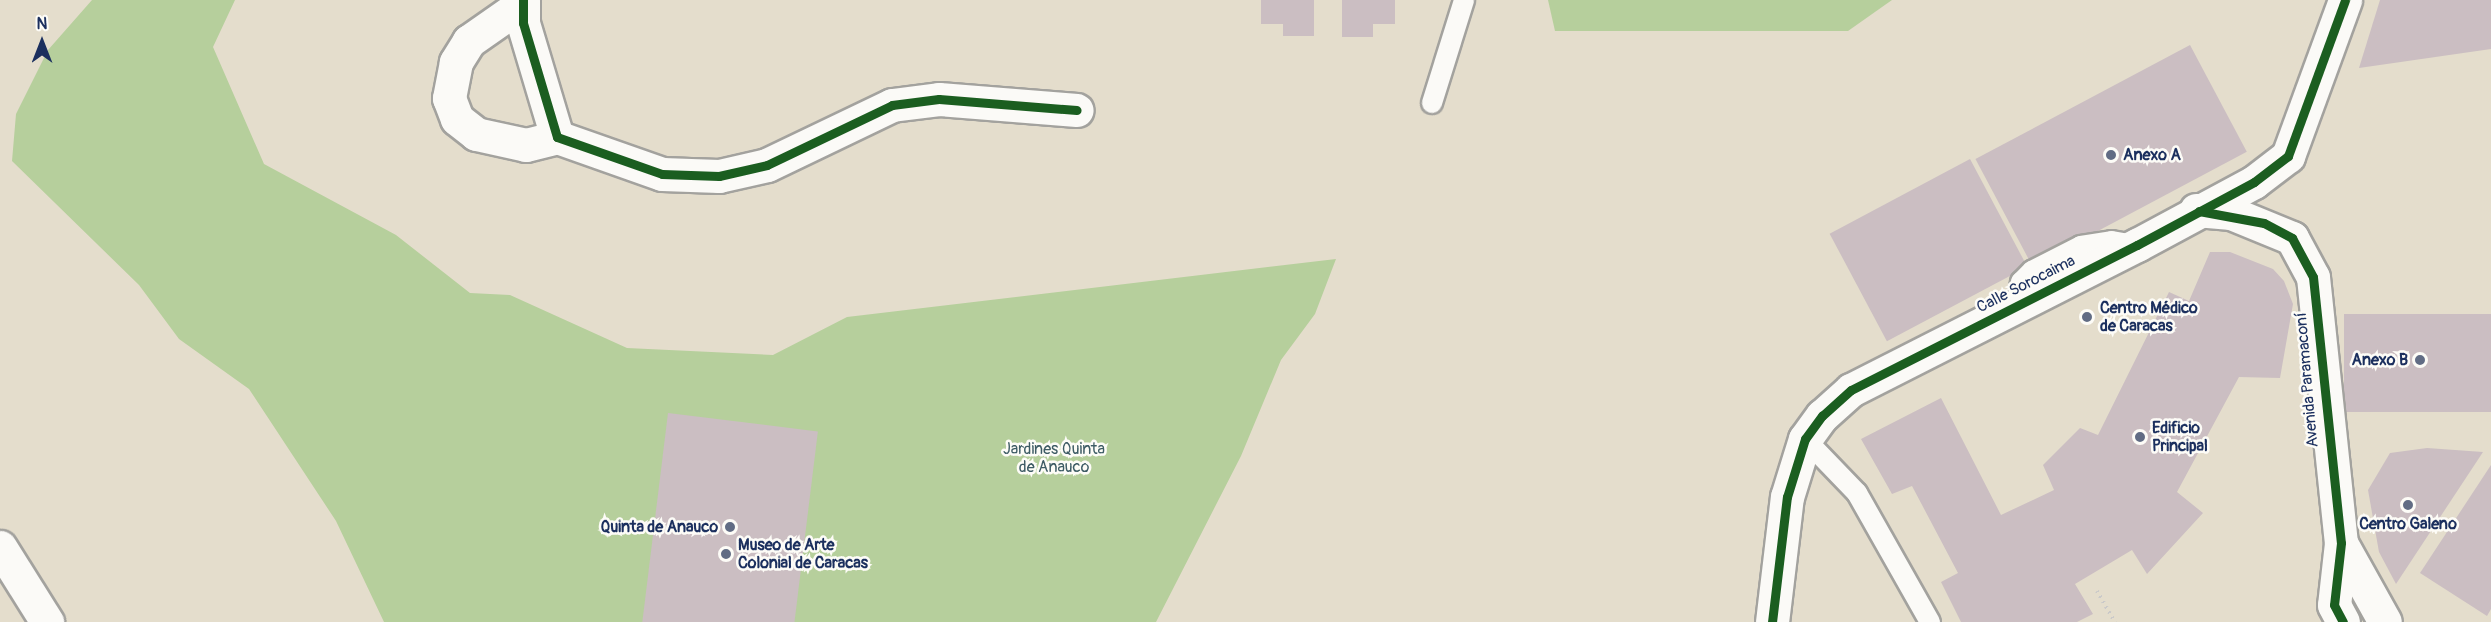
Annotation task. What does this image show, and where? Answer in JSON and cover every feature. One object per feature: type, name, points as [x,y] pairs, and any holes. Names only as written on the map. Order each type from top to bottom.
[{"type":"street","name":"Calle Sorocaima","points":[[1772,622],[1787,497],[1805,439],[1851,390],[2137,245],[2196,210],[2254,182],[2288,156],[2345,0]]},
{"type":"street","points":[[557,137],[522,2],[469,41],[456,62],[449,98],[457,119],[476,134],[526,145],[557,137],[662,174],[719,176],[766,165],[892,105],[939,99],[1077,110]]},
{"type":"street","name":"Avenida Paramaconí","points":[[2196,210],[2264,223],[2292,238],[2313,277],[2341,543],[2333,616]]},
{"type":"street","name":"Avenida Paramaconí","points":[[2341,543],[2385,622]]},
{"type":"street","points":[[0,547],[48,622]]},
{"type":"lane","points":[[1432,103],[1464,0]]},
{"type":"lane","points":[[1805,439],[1857,493],[1930,622]]},
{"type":"path","points":[[2097,591],[2115,622]]},
{"type":"green space","name":"Jardines Quinta de Anauco","points":[[92,0],[235,0],[213,47],[264,164],[396,235],[470,293],[510,295],[627,348],[773,355],[847,317],[1336,259],[1315,314],[1281,360],[1241,456],[1156,622],[384,622],[336,521],[249,389],[179,339],[139,285],[12,161],[16,114],[48,50]]},
{"type":"green space","points":[[1548,0],[1892,0],[1848,31],[1555,31]]},
{"type":"building","points":[[1261,0],[1314,0],[1314,36],[1283,36],[1283,24],[1261,24]]},
{"type":"building","points":[[1342,0],[1395,0],[1395,24],[1373,24],[1373,37],[1342,37]]},
{"type":"building","points":[[2380,0],[2491,0],[2491,49],[2359,68]]},
{"type":"building","name":"Anexo A","points":[[2190,45],[2247,152],[2032,266],[1975,159]]},
{"type":"building","points":[[1970,159],[2027,267],[1887,341],[1830,234]]},
{"type":"building","name":"Edificio Principal","points":[[2210,252],[2230,252],[2273,269],[2284,281],[2293,304],[2280,378],[2239,377],[2177,492],[2203,513],[2147,574],[2132,550],[2075,584],[2093,614],[2077,622],[1961,622],[1941,582],[1958,573],[1912,486],[1892,494],[1861,439],[1941,398],[2001,515],[2054,490],[2043,465],[2080,428],[2098,435],[2169,292],[2189,301]]},
{"type":"building","name":"Anexo B","points":[[2344,314],[2491,314],[2491,412],[2344,412]]},
{"type":"building","name":"Quinta de Anauco","points":[[668,413],[818,431],[794,622],[642,622]]},
{"type":"building","name":"Centro Galeno","points":[[2427,448],[2483,452],[2396,584],[2379,552],[2368,490],[2390,453]]},
{"type":"building","points":[[2491,465],[2491,609],[2487,616],[2420,573]]},
{"type":"cycle path","points":[[523,0],[523,23],[557,137],[662,174],[719,176],[767,165],[892,105],[939,99],[1077,110]]},
{"type":"cycle path","points":[[1772,622],[1787,497],[1805,439],[1822,416],[1851,390],[2137,245],[2254,182],[2288,156],[2345,0]]},
{"type":"cycle path","points":[[2199,211],[2264,223],[2292,238],[2313,277],[2341,543],[2334,605],[2343,622]]},
{"type":"place","name":"Anexo A","points":[[2111,155]]},
{"type":"place","name":"Centro Médico de Caracas","points":[[2087,317]]},
{"type":"place","name":"Anexo B","points":[[2420,360]]},
{"type":"place","name":"Edificio Principal","points":[[2140,437]]},
{"type":"place","name":"Centro Galeno","points":[[2408,505]]},
{"type":"place","name":"Quinta de Anauco","points":[[730,527]]},
{"type":"place","name":"Museo de Arte Colonial de Caracas","points":[[726,554]]}]
